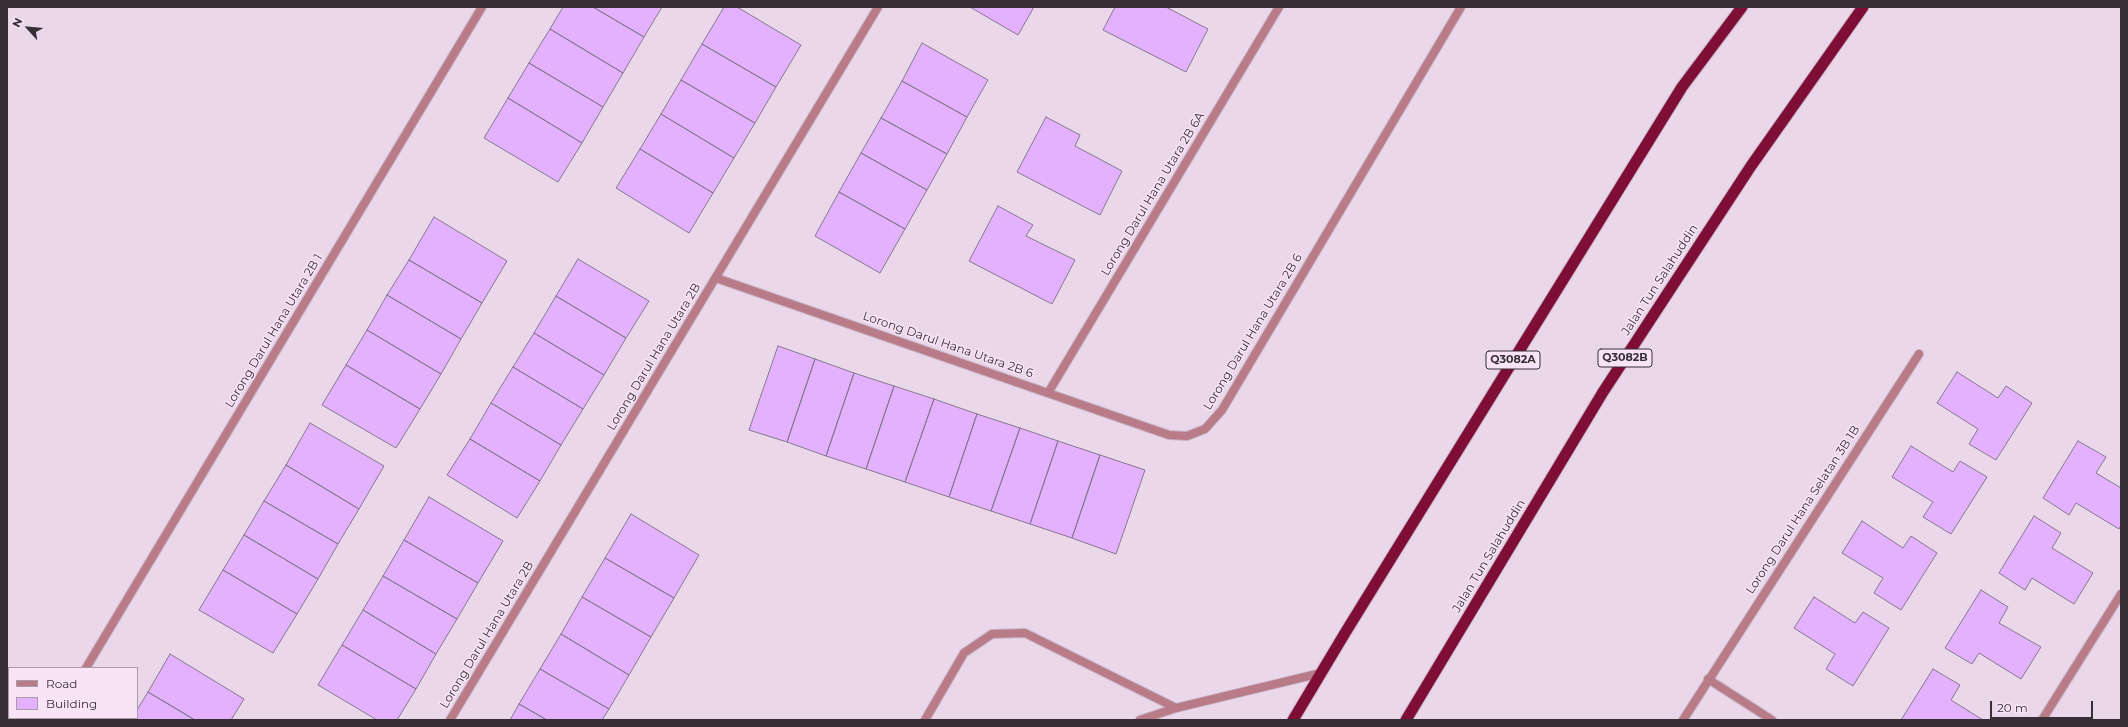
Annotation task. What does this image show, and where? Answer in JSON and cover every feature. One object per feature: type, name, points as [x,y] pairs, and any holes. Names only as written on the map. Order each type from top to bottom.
[{"type":"highway","name":"Q3082A","points":[[1293,720],[1682,87],[1742,7]]},
{"type":"highway","name":"Jalan Tun Salahuddin","points":[[1406,720],[1603,392],[1751,166],[1863,7]]},
{"type":"street","name":"Lorong Darul Hana Utara 2B 1","points":[[87,667],[482,7]]},
{"type":"street","name":"Lorong Darul Hana Utara 2B","points":[[450,720],[878,7]]},
{"type":"street","name":"Lorong Darul Hana Utara 2B 6A","points":[[1048,393],[1279,7]]},
{"type":"street","name":"Lorong Darul Hana Utara 2B 6","points":[[716,278],[1169,435],[1187,436],[1205,429],[1222,410],[1461,7]]},
{"type":"street","name":"Lorong Darul Hana Selatan 3B 1B","points":[[1683,720],[1708,679],[1919,354]]},
{"type":"street","points":[[2042,720],[2121,594]]},
{"type":"street","points":[[925,720],[964,653],[992,634],[1025,633],[1176,708]]},
{"type":"street","points":[[1140,720],[1176,708],[1321,673]]},
{"type":"street","points":[[1708,679],[1772,720]]},
{"type":"building","points":[[563,7],[593,7],[644,37],[623,73],[550,29]]},
{"type":"building","points":[[593,7],[662,7],[644,37]]},
{"type":"building","points":[[724,7],[737,7],[801,45],[776,87],[702,44]]},
{"type":"building","points":[[970,7],[1034,7],[1018,35]]},
{"type":"building","points":[[1115,7],[1166,7],[1208,29],[1186,72],[1103,30]]},
{"type":"building","points":[[550,29],[623,73],[603,107],[529,63]]},
{"type":"building","points":[[922,43],[988,80],[967,117],[902,81]]},
{"type":"building","points":[[702,44],[776,87],[755,123],[681,80]]},
{"type":"building","points":[[529,63],[603,107],[582,143],[508,98]]},
{"type":"building","points":[[681,80],[755,123],[734,158],[661,114]]},
{"type":"building","points":[[902,81],[967,117],[947,154],[881,118]]},
{"type":"building","points":[[508,98],[582,143],[558,182],[484,138]]},
{"type":"building","points":[[661,114],[734,158],[713,193],[640,149]]},
{"type":"building","points":[[1046,117],[1080,135],[1075,146],[1122,171],[1100,215],[1017,172]]},
{"type":"building","points":[[881,118],[947,154],[927,190],[861,153]]},
{"type":"building","points":[[640,149],[713,193],[689,233],[616,188]]},
{"type":"building","points":[[861,153],[927,190],[905,229],[839,192]]},
{"type":"building","points":[[839,192],[905,229],[880,273],[815,236]]},
{"type":"building","points":[[998,206],[1033,225],[1026,236],[1075,260],[1052,304],[969,261]]},
{"type":"building","points":[[434,217],[507,261],[482,303],[409,260]]},
{"type":"building","points":[[578,259],[649,301],[626,338],[556,296]]},
{"type":"building","points":[[409,260],[482,303],[461,339],[387,295]]},
{"type":"building","points":[[387,295],[461,339],[441,374],[367,330]]},
{"type":"building","points":[[556,296],[626,338],[604,375],[534,333]]},
{"type":"building","points":[[367,330],[441,374],[420,409],[346,365]]},
{"type":"building","points":[[534,333],[604,375],[583,409],[513,367]]},
{"type":"building","points":[[778,346],[815,359],[787,442],[749,430]]},
{"type":"building","points":[[815,359],[854,373],[826,456],[787,442]]},
{"type":"building","points":[[346,365],[420,409],[396,448],[322,405]]},
{"type":"building","points":[[513,367],[583,409],[561,445],[491,403]]},
{"type":"building","points":[[1957,372],[1998,398],[2006,386],[2032,403],[1996,460],[1969,444],[1978,429],[1937,403]]},
{"type":"building","points":[[854,373],[894,386],[866,469],[826,456]]},
{"type":"building","points":[[894,386],[934,399],[905,482],[866,469]]},
{"type":"building","points":[[934,399],[977,414],[949,497],[905,482]]},
{"type":"building","points":[[491,403],[561,445],[540,481],[470,439]]},
{"type":"building","points":[[977,414],[1020,428],[991,511],[949,497]]},
{"type":"building","points":[[310,423],[384,466],[359,509],[286,465]]},
{"type":"building","points":[[1020,428],[1058,441],[1030,524],[991,511]]},
{"type":"building","points":[[470,439],[540,481],[517,518],[447,475]]},
{"type":"building","points":[[1058,441],[1100,455],[1072,538],[1030,524]]},
{"type":"building","points":[[2078,441],[2106,457],[2096,473],[2121,488],[2121,525],[2119,529],[2076,503],[2069,515],[2043,498]]},
{"type":"building","points":[[1911,446],[1953,472],[1960,461],[1987,477],[1951,534],[1923,517],[1933,502],[1892,477]]},
{"type":"building","points":[[1100,455],[1145,470],[1116,554],[1072,538]]},
{"type":"building","points":[[286,465],[359,509],[338,544],[264,501]]},
{"type":"building","points":[[429,497],[503,541],[478,583],[404,540]]},
{"type":"building","points":[[264,501],[338,544],[318,579],[244,535]]},
{"type":"building","points":[[631,514],[699,555],[674,598],[605,558]]},
{"type":"building","points":[[2034,516],[2061,533],[2052,548],[2093,573],[2074,604],[2032,578],[2025,590],[1999,573]]},
{"type":"building","points":[[1862,521],[1903,548],[1911,536],[1937,553],[1901,610],[1874,593],[1883,578],[1842,553]]},
{"type":"building","points":[[244,535],[318,579],[297,614],[223,570]]},
{"type":"building","points":[[404,540],[478,583],[457,619],[383,576]]},
{"type":"building","points":[[605,558],[674,598],[651,637],[582,597]]},
{"type":"building","points":[[223,570],[297,614],[273,653],[199,610]]},
{"type":"building","points":[[383,576],[457,619],[436,654],[363,610]]},
{"type":"building","points":[[1981,590],[2008,607],[1999,623],[2041,647],[2021,679],[1979,653],[1972,664],[1945,648]]},
{"type":"building","points":[[582,597],[651,637],[629,675],[561,634]]},
{"type":"building","points":[[1814,597],[1855,623],[1863,612],[1889,628],[1853,686],[1826,669],[1835,654],[1794,628]]},
{"type":"building","points":[[363,610],[436,654],[416,689],[342,645]]},
{"type":"building","points":[[561,634],[629,675],[609,709],[540,669]]},
{"type":"building","points":[[342,645],[416,689],[397,720],[377,720],[318,685]]},
{"type":"building","points":[[170,654],[244,699],[231,720],[195,720],[148,692]]},
{"type":"building","points":[[540,669],[609,709],[602,720],[547,720],[519,704]]},
{"type":"building","points":[[1933,669],[1960,685],[1951,700],[1983,720],[1901,720]]},
{"type":"building","points":[[148,692],[195,720],[131,720],[138,719],[138,708]]},
{"type":"building","points":[[519,704],[547,720],[510,720]]}]
